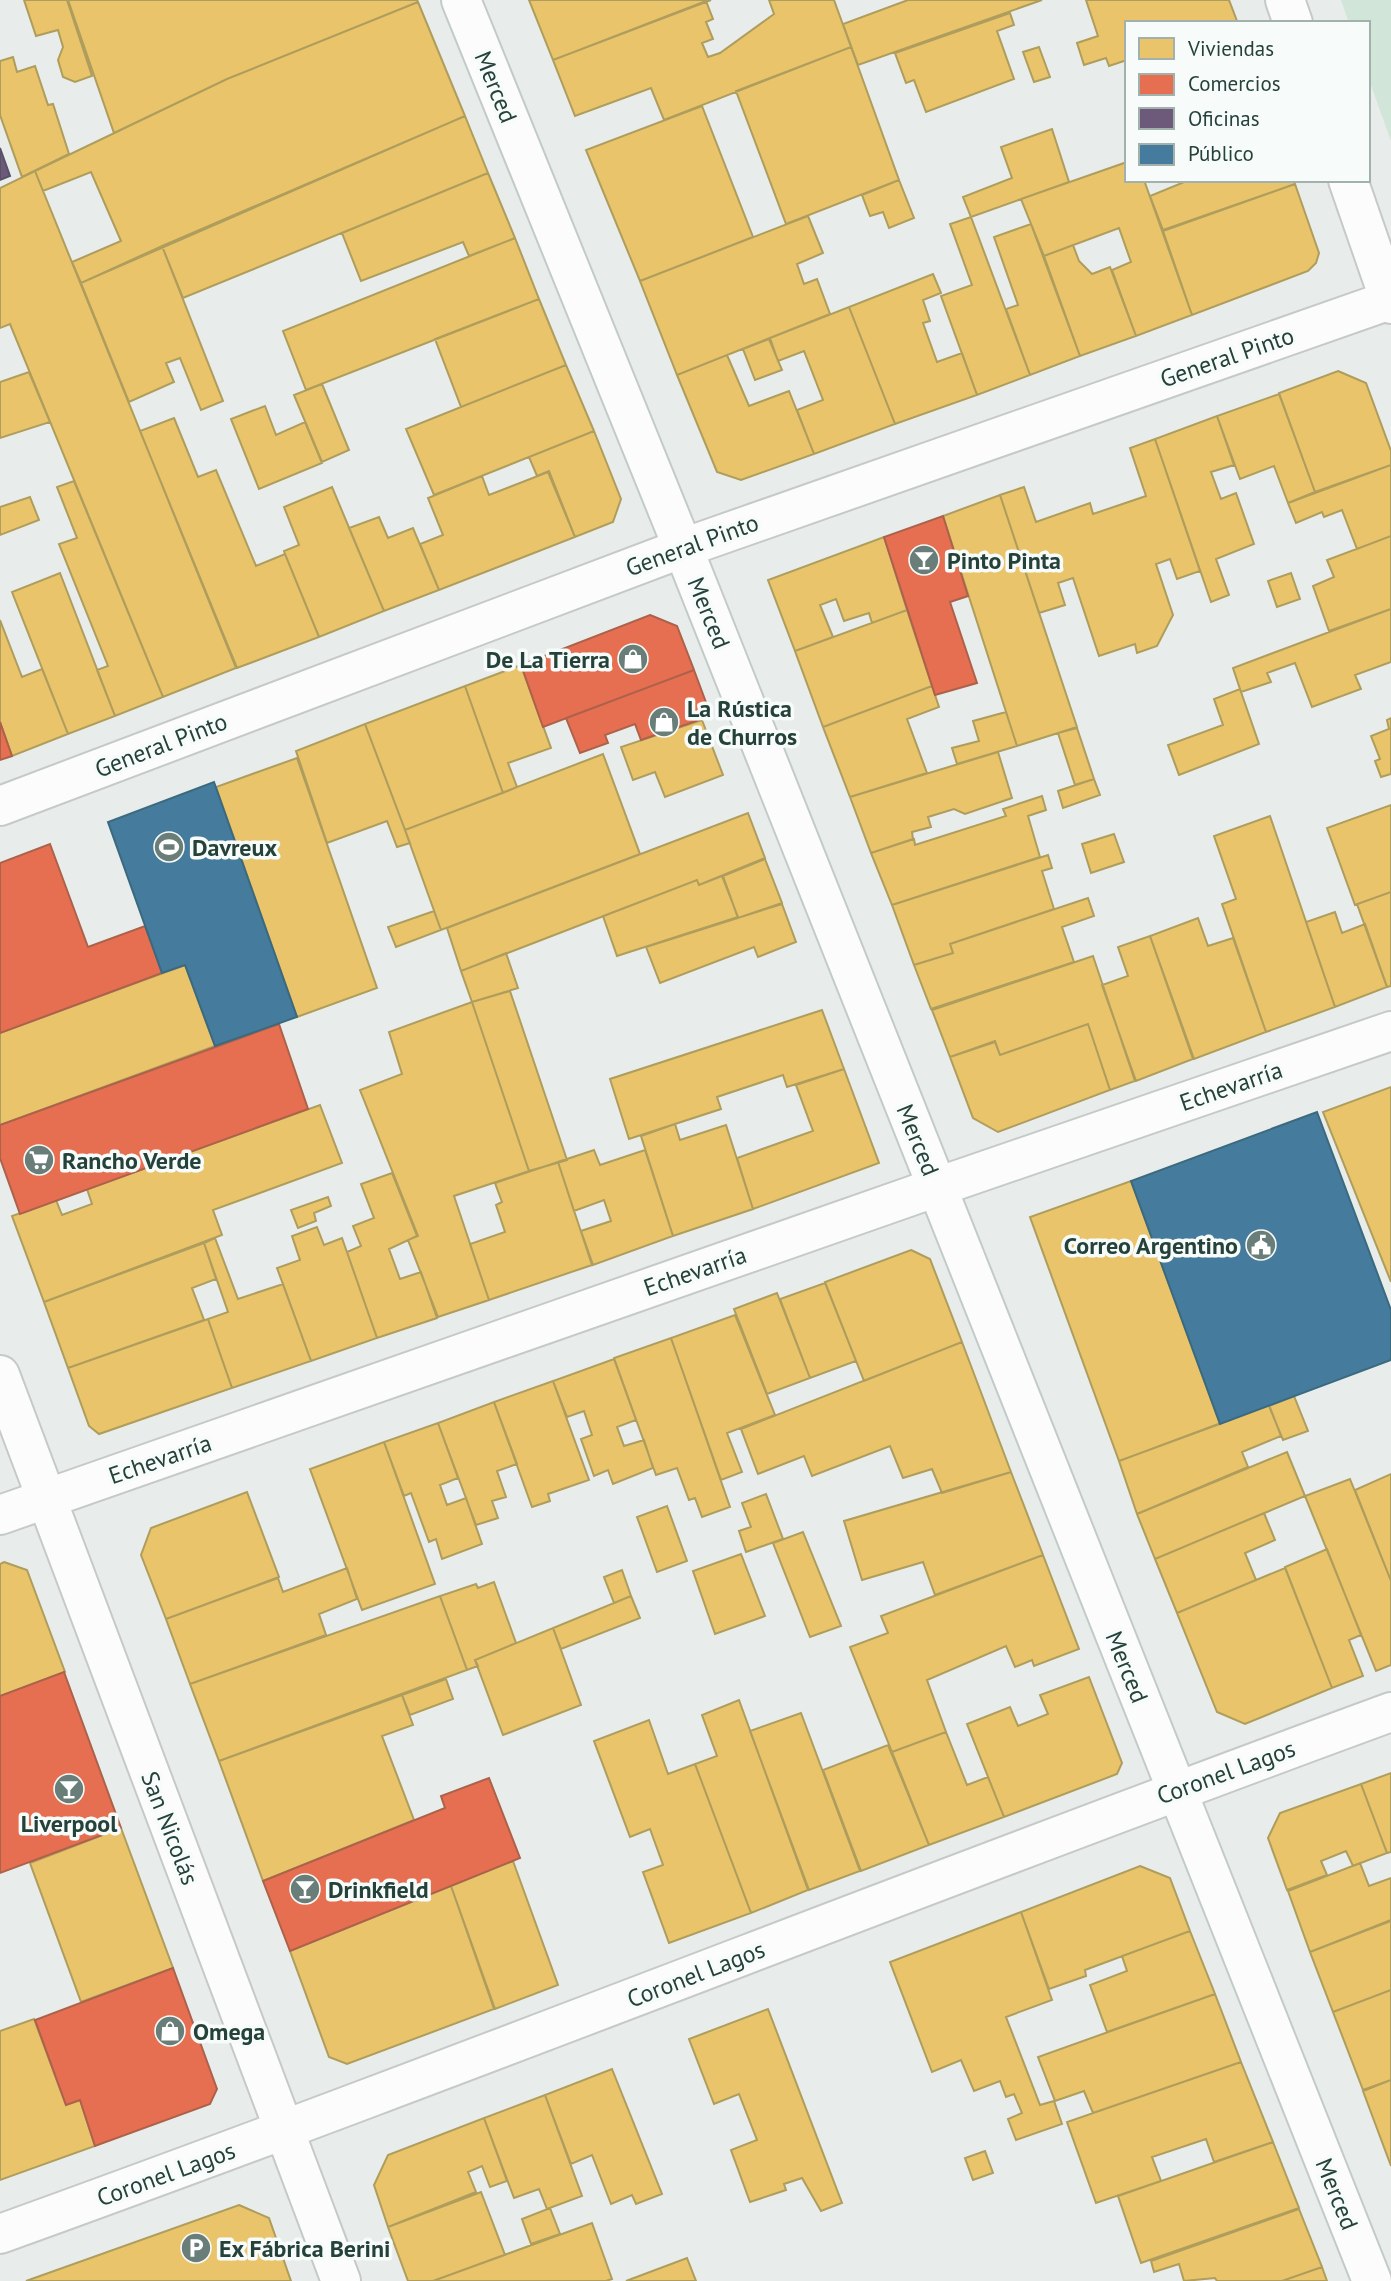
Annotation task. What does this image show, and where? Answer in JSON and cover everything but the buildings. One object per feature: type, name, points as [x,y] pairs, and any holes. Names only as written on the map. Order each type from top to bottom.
[{"type":"street","name":"Merced","points":[[460,0],[683,548],[1372,2281]]},
{"type":"street","points":[[1285,0],[1292,21]]},
{"type":"street","points":[[1349,182],[1390,302]]},
{"type":"street","name":"General Pinto","points":[[0,806],[683,548],[1390,302]]},
{"type":"street","name":"Echevarría","points":[[0,1515],[1391,1031]]},
{"type":"street","name":"San Nicolás","points":[[0,1375],[341,2281]]},
{"type":"street","name":"Coronel Lagos","points":[[0,2234],[285,2131],[1176,1790],[1391,1712]]},
{"type":"green space","points":[[1341,0],[1391,0],[1391,141],[1370,83],[1370,21],[1348,21]]},
{"type":"place","name":"Pinto Pinta","points":[[924,560]]},
{"type":"place","name":"De La Tierra","points":[[633,659]]},
{"type":"place","name":"La Rústica de Churros","points":[[664,722]]},
{"type":"place","name":"Davreux","points":[[169,847]]},
{"type":"place","name":"Rancho Verde","points":[[39,1160]]},
{"type":"place","name":"Correo Argentino","points":[[1261,1245]]},
{"type":"place","name":"Liverpool","points":[[69,1789]]},
{"type":"place","name":"Drinkfield","points":[[305,1889]]},
{"type":"place","name":"Omega","points":[[170,2031]]},
{"type":"place","name":"Ex Fábrica Berini","points":[[196,2248]]}]
